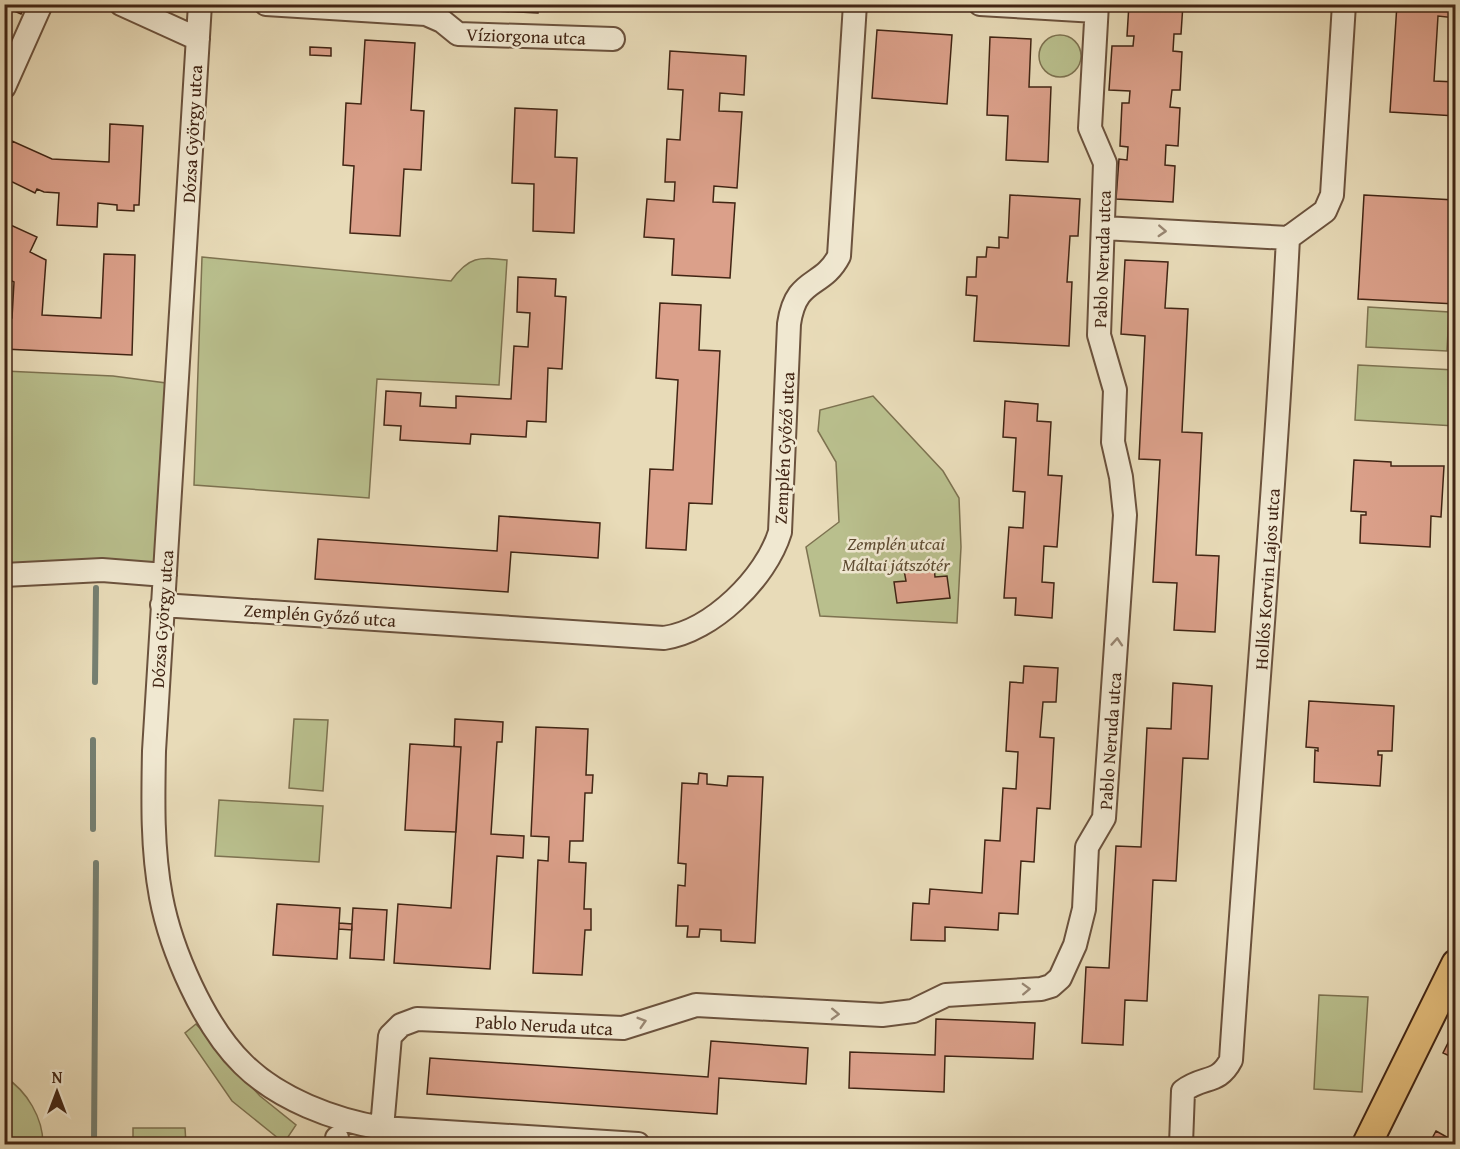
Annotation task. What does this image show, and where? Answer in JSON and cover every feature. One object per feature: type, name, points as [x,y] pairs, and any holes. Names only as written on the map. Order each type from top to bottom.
[{"type":"main road","points":[[1367,1144],[1455,964]]},
{"type":"street","points":[[4,87],[41,4]]},
{"type":"street","points":[[121,4],[198,39]]},
{"type":"street","name":"Dózsa György utca","points":[[200,4],[153,751],[154,819],[161,897],[173,943],[204,1009],[243,1065],[298,1101],[339,1134]]},
{"type":"street","name":"Víziorgona utca","points":[[266,4],[426,14],[442,21],[458,34],[613,39]]},
{"type":"street","name":"Zemplén Győző utca","points":[[162,605],[664,638],[680,635],[718,613],[759,573],[771,556],[780,532],[789,324],[796,297],[831,268],[839,256],[855,4]]},
{"type":"street","points":[[980,4],[1096,8]]},
{"type":"street","points":[[1103,228],[1288,238],[1325,210],[1332,195],[1344,4]]},
{"type":"street","name":"Pablo Neruda utca","points":[[382,1128],[390,1036],[401,1025],[417,1019],[623,1028],[696,1005],[882,1015],[913,1011],[946,995],[1041,989],[1052,986],[1059,978],[1081,927],[1087,847],[1104,818],[1125,521],[1121,477],[1113,442],[1115,390],[1099,335],[1106,163],[1090,128],[1096,8]]},
{"type":"street","name":"Hollós Korvin Lajos utca","points":[[1181,1144],[1183,1091],[1197,1080],[1215,1078],[1225,1072],[1231,1060],[1248,802],[1262,658],[1288,238]]},
{"type":"street","points":[[4,575],[102,570],[165,576]]},
{"type":"street","points":[[339,1134],[382,1128],[582,1143],[638,1144]]},
{"type":"green space","points":[[1060,35],[1068,36],[1075,41],[1080,48],[1080,64],[1075,71],[1068,76],[1060,77],[1052,76],[1045,71],[1040,64],[1039,56],[1040,48],[1045,41],[1052,36]]},
{"type":"green space","points":[[202,257],[451,281],[463,267],[475,260],[489,258],[507,260],[499,385],[377,379],[369,498],[194,485]]},
{"type":"green space","points":[[1368,307],[1449,312],[1447,351],[1366,347]]},
{"type":"green space","points":[[1358,365],[1455,370],[1455,426],[1355,420]]},
{"type":"green space","points":[[4,371],[113,376],[166,383],[164,575],[5,575]]},
{"type":"green space","name":"Zemplén utcai Máltai játszótér","points":[[873,396],[943,471],[959,498],[961,547],[957,623],[820,616],[806,547],[839,522],[836,462],[818,431],[820,410]]},
{"type":"green space","points":[[294,719],[328,720],[323,791],[289,788]]},
{"type":"green space","points":[[219,800],[323,806],[319,862],[215,856]]},
{"type":"green space","points":[[1319,995],[1368,997],[1362,1092],[1314,1089]]},
{"type":"green space","points":[[196,1024],[260,1096],[296,1125],[284,1143],[232,1101],[185,1033]]},
{"type":"green space","points":[[5,1077],[27,1097],[37,1115],[43,1144],[5,1144]]},
{"type":"green space","points":[[133,1128],[185,1128],[186,1144],[133,1144]]},
{"type":"building","points":[[4,4],[25,4],[21,14],[5,7],[4,9]]},
{"type":"building","points":[[477,4],[539,4],[538,13],[476,10]]},
{"type":"building","points":[[568,4],[607,4],[607,11],[568,9]]},
{"type":"building","points":[[1129,4],[1183,4],[1181,34],[1174,34],[1173,51],[1182,52],[1180,90],[1172,90],[1170,107],[1180,108],[1178,146],[1166,145],[1165,165],[1175,166],[1173,202],[1116,199],[1119,159],[1127,160],[1128,147],[1120,146],[1122,103],[1129,103],[1130,91],[1109,90],[1112,46],[1133,46],[1134,36],[1127,36]]},
{"type":"building","points":[[1397,4],[1456,4],[1456,18],[1438,16],[1434,81],[1456,82],[1456,116],[1390,112]]},
{"type":"building","points":[[877,30],[952,35],[947,104],[872,98]]},
{"type":"building","points":[[990,37],[1031,39],[1029,87],[1051,87],[1048,162],[1006,160],[1008,116],[987,115]]},
{"type":"building","points":[[365,40],[415,43],[411,110],[424,111],[421,170],[404,169],[400,236],[350,233],[354,166],[343,165],[346,103],[361,104]]},
{"type":"building","points":[[310,47],[331,48],[331,56],[310,55]]},
{"type":"building","points":[[670,51],[746,56],[744,95],[720,93],[719,111],[742,112],[737,188],[714,186],[713,202],[735,203],[730,278],[672,275],[674,239],[644,237],[647,199],[674,201],[675,182],[665,182],[667,139],[680,140],[683,90],[668,89]]},
{"type":"building","points":[[515,108],[557,110],[555,157],[577,158],[574,233],[533,231],[534,184],[512,183]]},
{"type":"building","points":[[110,124],[143,126],[139,205],[134,205],[134,211],[117,210],[117,205],[98,203],[97,227],[57,225],[59,193],[37,189],[35,193],[4,178],[7,173],[4,172],[4,157],[12,141],[52,159],[109,162]]},
{"type":"building","points":[[1010,195],[1080,199],[1078,236],[1070,236],[1067,282],[1072,282],[1069,346],[974,341],[977,296],[966,295],[967,277],[976,277],[977,257],[986,257],[987,247],[999,248],[999,237],[1008,238]]},
{"type":"building","points":[[1364,195],[1455,200],[1452,273],[1456,273],[1456,304],[1358,299]]},
{"type":"building","points":[[1455,205],[1456,253],[1453,253]]},
{"type":"building","points":[[4,222],[37,237],[30,252],[46,260],[42,315],[101,318],[104,254],[135,255],[132,355],[4,349],[4,317],[12,318],[14,282],[4,277]]},
{"type":"building","points":[[1125,260],[1168,262],[1165,308],[1188,309],[1182,432],[1202,433],[1196,555],[1219,556],[1215,632],[1174,630],[1177,583],[1153,582],[1160,460],[1139,459],[1145,336],[1121,334]]},
{"type":"building","points":[[518,277],[556,279],[555,296],[566,297],[562,369],[548,368],[546,422],[527,421],[526,437],[471,434],[470,444],[400,440],[401,426],[384,425],[386,391],[421,393],[420,406],[456,408],[456,396],[511,399],[514,346],[528,347],[530,313],[517,312]]},
{"type":"building","points":[[660,303],[701,305],[699,350],[720,351],[712,504],[689,503],[686,550],[646,548],[650,469],[673,470],[678,380],[656,378]]},
{"type":"building","points":[[1005,401],[1038,404],[1037,421],[1051,422],[1048,475],[1062,476],[1057,547],[1044,546],[1042,582],[1054,583],[1052,618],[1015,615],[1016,598],[1004,598],[1009,527],[1023,528],[1025,492],[1013,491],[1016,438],[1003,437]]},
{"type":"building","points":[[1354,460],[1391,462],[1391,466],[1444,466],[1441,517],[1431,516],[1430,547],[1360,543],[1361,515],[1366,515],[1366,512],[1351,511]]},
{"type":"building","points":[[499,516],[600,523],[598,558],[511,552],[508,592],[315,579],[318,539],[497,551]]},
{"type":"building","points":[[934,566],[935,577],[947,576],[950,598],[897,603],[894,582],[906,581],[904,570]]},
{"type":"building","points":[[1024,666],[1058,668],[1056,702],[1043,702],[1040,737],[1054,738],[1050,809],[1037,808],[1034,862],[1021,861],[1018,914],[999,913],[998,930],[945,927],[945,941],[911,940],[913,903],[929,904],[930,889],[982,893],[985,840],[1000,841],[1003,788],[1016,789],[1018,752],[1006,751],[1010,682],[1023,683]]},
{"type":"building","points":[[1173,683],[1212,686],[1208,759],[1183,758],[1176,881],[1153,880],[1147,1001],[1125,1000],[1123,1045],[1082,1043],[1086,967],[1109,968],[1116,846],[1141,847],[1147,728],[1171,729]]},
{"type":"building","points":[[1309,701],[1394,706],[1392,751],[1378,751],[1378,755],[1382,755],[1380,786],[1314,782],[1315,750],[1318,751],[1318,748],[1306,747]]},
{"type":"building","points":[[455,719],[503,722],[502,742],[497,742],[491,834],[524,836],[523,858],[497,856],[490,969],[394,963],[398,904],[451,908],[461,747],[454,747]]},
{"type":"building","points":[[536,727],[588,729],[586,775],[593,775],[592,793],[585,793],[583,841],[570,841],[569,862],[586,863],[584,909],[591,909],[591,930],[585,930],[582,975],[533,973],[538,860],[548,861],[549,837],[531,836]]},
{"type":"building","points":[[410,744],[461,747],[456,832],[405,830]]},
{"type":"building","points":[[699,773],[707,774],[707,784],[727,786],[728,776],[763,777],[755,943],[721,941],[721,930],[700,929],[699,937],[687,937],[688,926],[676,926],[678,885],[685,886],[686,864],[678,863],[682,783],[698,784]]},
{"type":"building","points":[[277,904],[340,908],[337,959],[273,955]]},
{"type":"building","points":[[353,908],[387,910],[384,960],[350,958]]},
{"type":"building","points":[[339,923],[352,924],[352,930],[339,929]]},
{"type":"building","points":[[936,1019],[1035,1023],[1033,1059],[945,1056],[944,1092],[849,1088],[850,1052],[935,1055]]},
{"type":"building","points":[[1456,1027],[1456,1059],[1443,1053]]},
{"type":"building","points":[[711,1041],[808,1048],[806,1084],[719,1078],[717,1114],[427,1094],[430,1058],[708,1077]]},
{"type":"building","points":[[1436,1131],[1454,1141],[1452,1144],[1429,1144]]},
{"type":"waterway","points":[[95,682],[96,588]]},
{"type":"waterway","points":[[93,740],[93,829]]},
{"type":"waterway","points":[[94,1144],[96,863]]}]
